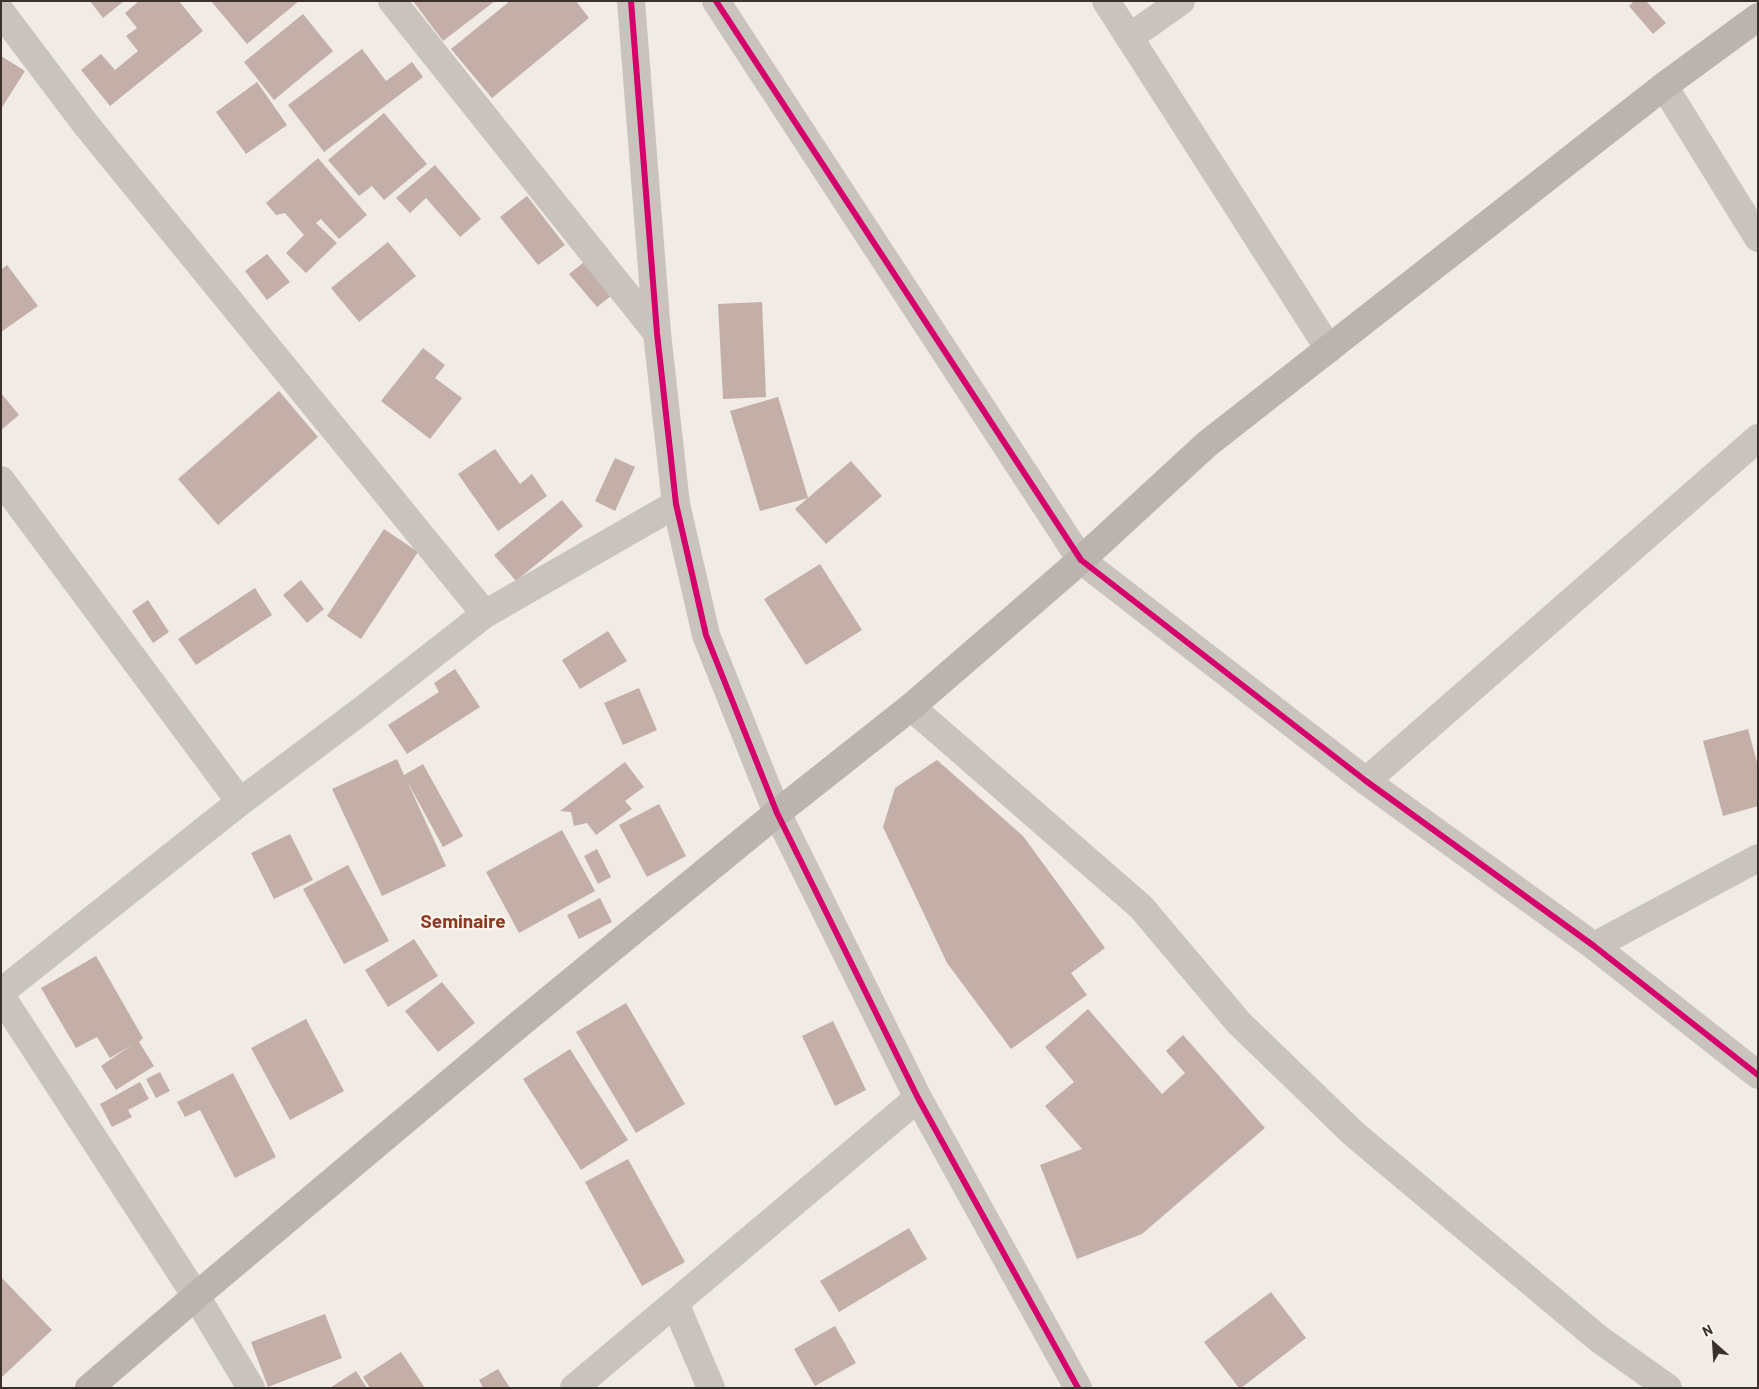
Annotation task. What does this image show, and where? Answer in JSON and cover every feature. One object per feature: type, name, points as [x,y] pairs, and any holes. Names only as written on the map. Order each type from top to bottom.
[{"type":"main road","points":[[89,1388],[530,1016],[777,813],[911,707],[1081,560],[1208,444],[1664,86],[1758,17]]},
{"type":"street","points":[[392,1],[657,333]]},
{"type":"street","points":[[631,1],[657,333],[676,504],[706,635],[777,813],[918,1098],[1078,1388]]},
{"type":"street","points":[[716,1],[1081,560],[1366,781],[1594,946],[1758,1075]]},
{"type":"street","points":[[1106,1],[1328,349]]},
{"type":"street","points":[[1130,37],[1181,1]]},
{"type":"street","points":[[1,12],[87,126],[485,614]]},
{"type":"street","points":[[1664,86],[1758,238]]},
{"type":"street","points":[[1366,781],[1758,438]]},
{"type":"street","points":[[1,480],[240,802]]},
{"type":"street","points":[[1,992],[240,802],[485,614],[676,504]]},
{"type":"street","points":[[911,707],[1141,907],[1239,1023],[1354,1134],[1599,1339],[1668,1388]]},
{"type":"street","points":[[1594,946],[1758,858]]},
{"type":"street","points":[[1,996],[196,1296],[251,1388]]},
{"type":"street","points":[[574,1388],[918,1098]]},
{"type":"street","points":[[675,1303],[711,1388]]},
{"type":"building","points":[[90,1],[124,1],[103,18]]},
{"type":"building","points":[[139,1],[179,1],[203,31],[110,106],[81,70],[101,54],[115,70],[138,51],[126,36],[137,28],[125,13]]},
{"type":"building","points":[[211,1],[299,1],[247,44]]},
{"type":"building","points":[[413,1],[495,1],[443,41]]},
{"type":"building","points":[[510,1],[576,1],[589,18],[492,98],[451,49]]},
{"type":"building","points":[[1634,1],[1646,1],[1666,23],[1653,34],[1629,6]]},
{"type":"building","points":[[303,14],[333,51],[274,100],[244,62]]},
{"type":"building","points":[[362,49],[386,81],[412,62],[423,77],[324,152],[288,105]]},
{"type":"building","points":[[1,56],[25,71],[1,109]]},
{"type":"building","points":[[257,82],[287,125],[246,154],[216,112]]},
{"type":"building","points":[[384,113],[427,164],[384,200],[372,186],[359,196],[328,160]]},
{"type":"building","points":[[318,158],[367,215],[339,239],[321,219],[316,223],[337,243],[306,273],[286,253],[304,235],[285,213],[276,215],[266,203]]},
{"type":"building","points":[[435,165],[481,219],[460,237],[426,198],[410,213],[396,198]]},
{"type":"building","points":[[527,196],[565,245],[538,265],[500,217]]},
{"type":"building","points":[[388,242],[416,276],[359,322],[331,288]]},
{"type":"building","points":[[267,254],[290,282],[267,300],[245,271]]},
{"type":"building","points":[[588,259],[616,292],[597,307],[569,274]]},
{"type":"building","points":[[7,265],[38,306],[1,332],[1,270]]},
{"type":"building","points":[[762,302],[766,397],[723,399],[718,304]]},
{"type":"building","points":[[423,348],[445,365],[435,378],[462,398],[430,439],[381,401]]},
{"type":"building","points":[[279,391],[318,437],[218,525],[178,479]]},
{"type":"building","points":[[1,393],[19,415],[1,430]]},
{"type":"building","points":[[778,397],[808,498],[760,511],[730,411]]},
{"type":"building","points":[[495,449],[520,484],[532,474],[547,496],[498,531],[458,474]]},
{"type":"building","points":[[615,458],[635,467],[615,511],[595,501]]},
{"type":"building","points":[[851,461],[882,496],[826,544],[795,509]]},
{"type":"building","points":[[562,500],[583,526],[516,581],[494,555]]},
{"type":"building","points":[[384,529],[418,552],[361,639],[327,616]]},
{"type":"building","points":[[820,564],[862,630],[806,665],[764,599]]},
{"type":"building","points":[[301,580],[324,609],[307,623],[283,595]]},
{"type":"building","points":[[255,588],[272,615],[196,665],[178,639]]},
{"type":"building","points":[[148,600],[169,632],[153,643],[132,611]]},
{"type":"building","points":[[608,631],[627,661],[580,689],[562,660]]},
{"type":"building","points":[[455,669],[480,707],[407,754],[388,725],[439,692],[434,683]]},
{"type":"building","points":[[639,688],[657,730],[623,745],[604,703]]},
{"type":"building","points":[[1748,729],[1758,766],[1758,806],[1723,816],[1703,741]]},
{"type":"building","points":[[397,759],[404,775],[423,764],[463,836],[443,847],[407,781],[446,866],[382,896],[332,789]]},
{"type":"building","points":[[937,760],[1023,836],[1105,948],[1071,973],[1087,995],[1011,1049],[947,963],[883,827],[895,788]]},
{"type":"building","points":[[625,762],[644,787],[625,801],[632,809],[596,835],[587,823],[574,826],[571,812],[560,811]]},
{"type":"building","points":[[659,804],[686,856],[647,877],[619,825]]},
{"type":"building","points":[[562,830],[595,891],[519,933],[486,872]]},
{"type":"building","points":[[290,834],[313,880],[274,899],[251,853]]},
{"type":"building","points":[[597,849],[611,877],[598,884],[584,856]]},
{"type":"building","points":[[348,865],[389,941],[344,964],[303,889]]},
{"type":"building","points":[[600,898],[612,922],[579,939],[567,915]]},
{"type":"building","points":[[414,939],[438,976],[388,1007],[365,970]]},
{"type":"building","points":[[96,956],[143,1038],[139,1042],[154,1066],[116,1090],[101,1066],[132,1045],[110,1058],[97,1037],[76,1048],[41,988]]},
{"type":"building","points":[[442,982],[475,1023],[438,1052],[405,1011]]},
{"type":"building","points":[[626,1003],[685,1104],[636,1133],[576,1032]]},
{"type":"building","points":[[1088,1009],[1162,1094],[1185,1073],[1166,1051],[1183,1035],[1265,1128],[1142,1234],[1077,1259],[1040,1165],[1082,1149],[1045,1106],[1074,1082],[1045,1047]]},
{"type":"building","points":[[306,1019],[344,1091],[290,1120],[251,1048]]},
{"type":"building","points":[[833,1021],[866,1090],[835,1106],[802,1036]]},
{"type":"building","points":[[570,1049],[628,1140],[581,1170],[523,1079]]},
{"type":"building","points":[[160,1072],[170,1091],[156,1098],[146,1079]]},
{"type":"building","points":[[233,1073],[276,1157],[235,1178],[200,1110],[185,1117],[177,1102]]},
{"type":"building","points":[[140,1082],[149,1099],[128,1110],[132,1117],[112,1127],[100,1104]]},
{"type":"building","points":[[628,1159],[685,1262],[642,1286],[585,1182]]},
{"type":"building","points":[[909,1228],[927,1259],[839,1312],[820,1281]]},
{"type":"building","points":[[1,1277],[52,1330],[1,1378]]},
{"type":"building","points":[[1271,1292],[1306,1338],[1239,1388],[1204,1342]]},
{"type":"building","points":[[325,1314],[342,1358],[268,1387],[251,1342]]},
{"type":"building","points":[[835,1326],[856,1363],[815,1386],[794,1349]]},
{"type":"building","points":[[401,1352],[425,1388],[370,1388],[363,1377]]},
{"type":"building","points":[[498,1369],[510,1388],[483,1388],[479,1380]]},
{"type":"building","points":[[356,1371],[367,1388],[330,1388]]},
{"type":"cycle path","points":[[631,1],[657,333],[676,504],[706,635],[777,813],[918,1098],[1078,1388]]},
{"type":"cycle path","points":[[716,1],[1081,560],[1366,781],[1594,946],[1758,1075]]},
{"type":"district","name":"Seminaire","points":[[463,922]]}]
